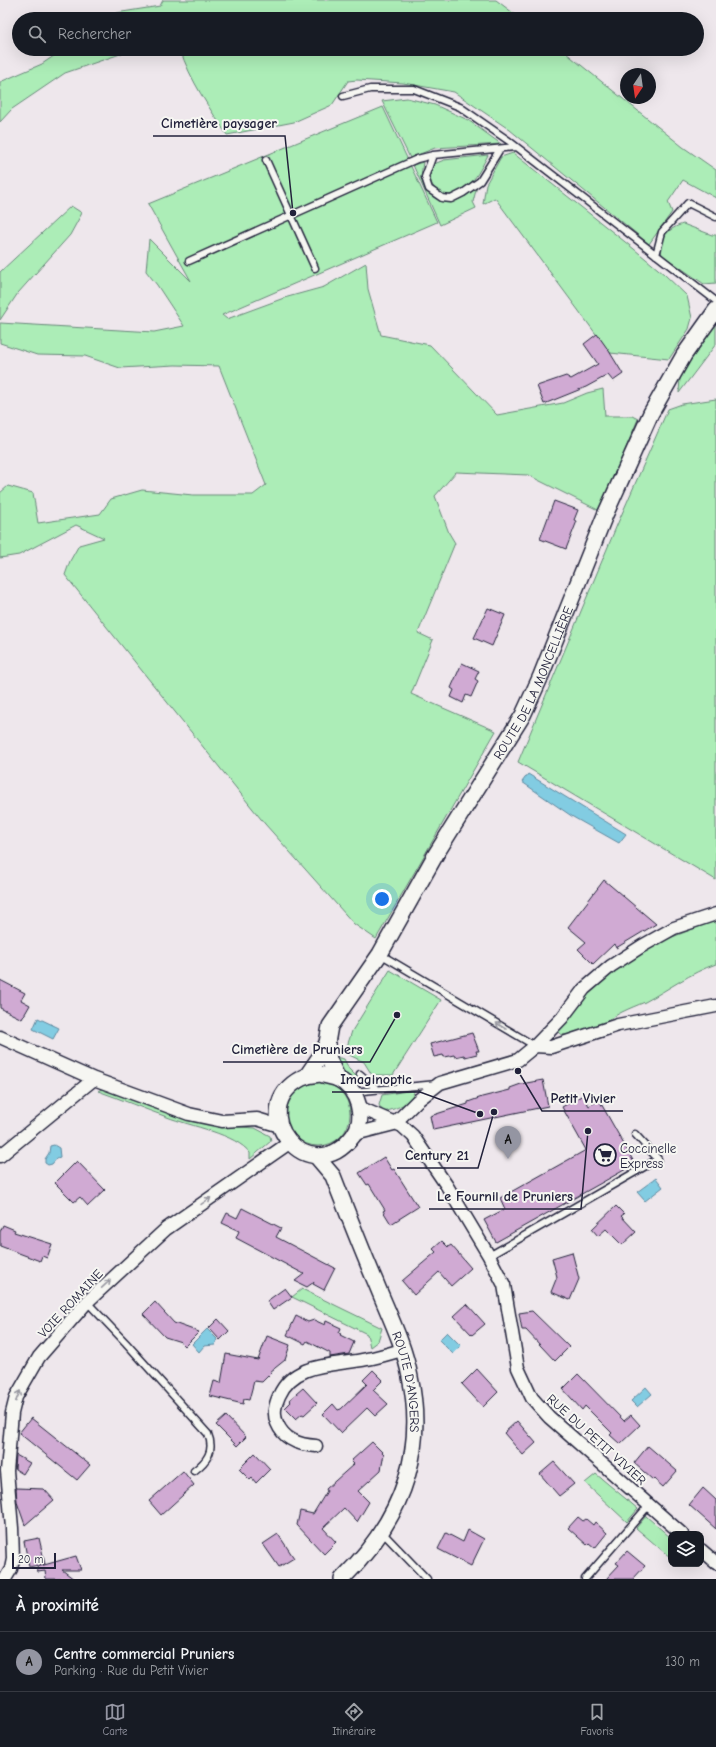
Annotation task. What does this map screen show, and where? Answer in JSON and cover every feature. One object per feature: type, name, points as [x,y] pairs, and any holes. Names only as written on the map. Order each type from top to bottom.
[{"type":"street","name":"ROUTE DE LA MONCELLIÈRE","points":[[338,1079],[329,1060],[327,1043],[330,1026],[380,954],[436,854],[523,715],[540,678],[605,515],[651,413],[684,355],[716,310]]},
{"type":"street","points":[[355,1134],[394,1124],[417,1101],[440,1083],[518,1060],[535,1046],[562,1018],[584,989],[611,966],[674,928],[716,914]]},
{"type":"street","points":[[535,1046],[551,1047],[618,1024],[716,1006]]},
{"type":"street","points":[[0,1037],[94,1079],[189,1114],[222,1121],[257,1119],[280,1126]]},
{"type":"street","name":"ROUTE DE LA MONCELLIÈRE","points":[[306,1077],[327,1043]]},
{"type":"street","points":[[320,1074],[338,1079],[352,1092],[361,1108],[355,1134],[345,1146],[331,1154],[316,1156],[301,1152],[289,1142],[280,1126],[278,1116],[281,1100],[290,1086],[306,1077],[320,1074]]},
{"type":"street","points":[[0,1156],[94,1079]]},
{"type":"street","points":[[257,1119],[280,1107]]},
{"type":"street","name":"RUE DU PETIT VIVIER","points":[[361,1108],[394,1124],[402,1126],[413,1136],[447,1186],[489,1256],[504,1285],[518,1368],[532,1398],[549,1417],[679,1531]]},
{"type":"street","name":"VOIE ROMAINE","points":[[5,1579],[11,1569],[13,1559],[7,1471],[9,1433],[16,1397],[39,1357],[87,1302],[166,1229],[289,1142]]},
{"type":"street","points":[[334,1176],[340,1149]]},
{"type":"street","name":"ROUTE D'ANGERS","points":[[316,1156],[334,1176],[402,1350],[410,1377],[414,1412],[414,1438],[411,1468],[398,1505],[382,1532],[358,1564],[342,1579]]},
{"type":"street","points":[[316,1446],[302,1445],[290,1440],[278,1425],[275,1418],[275,1407],[280,1394],[288,1383],[298,1374],[314,1367],[367,1359],[402,1350]]},
{"type":"street","points":[[704,1553],[716,1563]]},
{"type":"lane","points":[[343,96],[370,89],[414,89],[460,107],[516,147],[716,301]]},
{"type":"lane","points":[[189,261],[417,159],[433,155],[516,147]]},
{"type":"lane","points":[[433,155],[425,177],[429,189],[442,198],[451,199],[463,193],[480,181],[500,149]]},
{"type":"lane","points":[[266,160],[314,268]]},
{"type":"lane","points":[[656,254],[662,232],[688,203],[716,217]]},
{"type":"lane","points":[[380,954],[535,1046]]},
{"type":"lane","points":[[360,1074],[377,1089]]},
{"type":"lane","points":[[352,1092],[440,1083]]},
{"type":"lane","points":[[489,1256],[658,1159],[635,1134]]},
{"type":"lane","points":[[87,1302],[208,1434],[211,1446],[209,1457],[194,1471]]},
{"type":"lane","points":[[585,1579],[649,1505]]},
{"type":"lane","points":[[382,1532],[427,1579]]},
{"type":"green space","points":[[163,0],[496,0],[512,12],[122,12],[160,6]]},
{"type":"green space","points":[[54,56],[114,56],[65,73],[12,109],[0,122],[0,82],[42,64]]},
{"type":"green space","points":[[182,56],[570,56],[620,96],[620,104],[629,104],[683,147],[716,170],[716,198],[683,180],[668,202],[672,212],[649,244],[510,130],[454,92],[403,83],[357,80],[348,81],[332,105],[294,122],[227,135],[207,105],[189,72]]},
{"type":"green space","points":[[407,98],[435,105],[468,120],[501,144],[435,148],[410,158],[382,101]]},
{"type":"green space","points":[[383,107],[437,222],[222,315],[227,319],[284,298],[324,287],[366,263],[368,289],[381,335],[430,345],[497,415],[563,403],[587,393],[603,389],[605,416],[632,416],[638,419],[600,511],[528,475],[456,472],[435,496],[449,533],[455,543],[418,633],[433,640],[411,694],[496,731],[376,939],[354,924],[265,824],[65,575],[70,561],[79,545],[104,538],[76,525],[19,555],[0,558],[0,493],[8,486],[33,493],[38,523],[100,514],[111,499],[142,490],[193,495],[253,495],[266,485],[219,366],[175,365],[120,368],[85,356],[37,355],[0,343],[0,323],[154,332],[184,326],[146,271],[149,239],[191,281],[148,204]]},
{"type":"green space","points":[[513,153],[634,249],[687,296],[692,318],[689,329],[669,359],[610,353],[495,198],[483,204],[486,184],[501,157]]},
{"type":"green space","points":[[488,155],[472,182],[460,191],[444,196],[431,183],[430,179],[434,164],[444,160]]},
{"type":"green space","points":[[423,162],[422,181],[425,189],[431,195],[441,201],[447,202],[458,200],[477,186],[473,202],[476,208],[440,225],[413,165]]},
{"type":"green space","points":[[71,206],[82,213],[70,235],[18,293],[0,320],[0,272]]},
{"type":"green space","points":[[683,224],[712,235],[716,235],[716,283],[704,284],[662,255],[661,244],[665,235],[673,228]]},
{"type":"green space","points":[[716,325],[716,344],[679,393],[680,377],[683,371]]},
{"type":"green space","points":[[716,399],[716,880],[518,762],[617,525],[668,409],[682,404]]},
{"type":"green space","points":[[716,920],[716,964],[697,972],[645,1002],[622,1012],[592,1029],[568,1035],[560,1034],[557,1030],[590,991],[617,968],[667,939]]},
{"type":"green space","points":[[390,970],[441,1000],[393,1075],[372,1075],[364,1062],[345,1053],[352,1031]]},
{"type":"green space","points":[[335,1057],[344,1059],[349,1069],[363,1083],[353,1080],[345,1074]]},
{"type":"green space","points":[[318,1082],[336,1088],[344,1096],[350,1114],[344,1132],[336,1140],[318,1146],[300,1140],[292,1132],[286,1114],[292,1096],[300,1088]]},
{"type":"green space","points":[[105,1087],[224,1126],[255,1128],[270,1136],[271,1141],[250,1159],[250,1153],[243,1146],[224,1136],[167,1117],[98,1091]]},
{"type":"green space","points":[[414,1090],[411,1099],[397,1108],[383,1112],[379,1105],[382,1095]]},
{"type":"green space","points":[[302,1289],[382,1328],[378,1341],[370,1347],[367,1334],[292,1297]]},
{"type":"green space","points":[[596,1474],[638,1509],[627,1522],[585,1483]]},
{"type":"green space","points":[[646,1516],[668,1535],[668,1555],[636,1528]]},
{"type":"water","points":[[528,774],[626,834],[619,843],[573,817],[522,782]]},
{"type":"water","points":[[38,1018],[59,1028],[53,1039],[33,1029]]},
{"type":"water","points":[[54,1145],[59,1148],[60,1157],[57,1158],[52,1164],[48,1165],[45,1163],[45,1159],[49,1153],[50,1146]]},
{"type":"water","points":[[656,1178],[663,1187],[645,1201],[637,1192]]},
{"type":"water","points":[[207,1329],[217,1339],[215,1345],[204,1346],[199,1352],[192,1344]]},
{"type":"water","points":[[447,1332],[461,1346],[453,1354],[439,1340]]},
{"type":"water","points":[[646,1387],[652,1394],[637,1407],[631,1401]]},
{"type":"building","points":[[597,334],[623,374],[613,381],[608,375],[586,387],[544,404],[537,386],[566,376],[571,379],[598,364],[584,344]]},
{"type":"building","points":[[554,501],[578,510],[574,520],[577,521],[566,549],[540,539]]},
{"type":"building","points":[[488,608],[505,615],[492,646],[474,638]]},
{"type":"building","points":[[462,663],[479,671],[475,679],[478,681],[471,697],[466,695],[463,703],[451,697],[454,690],[451,688]]},
{"type":"building","points":[[604,880],[656,924],[616,948],[614,944],[593,964],[578,949],[586,942],[568,927]]},
{"type":"building","points":[[0,980],[25,993],[21,1000],[30,1005],[22,1019],[0,1008]]},
{"type":"building","points":[[472,1033],[479,1051],[476,1051],[477,1054],[465,1057],[464,1055],[455,1057],[454,1055],[444,1057],[443,1055],[434,1057],[430,1044]]},
{"type":"building","points":[[543,1080],[548,1106],[433,1130],[430,1116],[468,1104],[468,1102],[482,1097],[510,1090],[510,1088],[521,1084]]},
{"type":"building","points":[[583,1095],[589,1106],[599,1100],[635,1164],[496,1242],[484,1220],[505,1209],[500,1198],[586,1150],[562,1107]]},
{"type":"building","points":[[384,1157],[392,1170],[394,1169],[418,1207],[391,1224],[383,1211],[385,1210],[369,1184],[367,1185],[359,1173]]},
{"type":"building","points":[[77,1161],[105,1190],[88,1206],[80,1197],[74,1202],[55,1183]]},
{"type":"building","points":[[616,1206],[624,1214],[621,1216],[636,1232],[622,1245],[606,1229],[598,1236],[592,1229]]},
{"type":"building","points":[[242,1208],[281,1228],[276,1237],[335,1268],[324,1290],[313,1284],[314,1282],[307,1287],[295,1281],[304,1274],[236,1238],[239,1231],[222,1223],[227,1213],[237,1218]]},
{"type":"building","points":[[3,1225],[15,1230],[14,1232],[52,1244],[47,1258],[42,1256],[40,1261],[0,1246],[0,1232]]},
{"type":"building","points":[[442,1241],[448,1247],[451,1245],[471,1268],[451,1286],[439,1272],[414,1295],[402,1281],[436,1252],[433,1249]]},
{"type":"building","points":[[572,1252],[579,1279],[570,1300],[551,1292],[557,1277],[552,1258]]},
{"type":"building","points":[[285,1288],[292,1297],[273,1310],[267,1301]]},
{"type":"building","points":[[155,1302],[174,1323],[199,1332],[185,1346],[181,1342],[165,1337],[143,1314]]},
{"type":"building","points":[[467,1304],[485,1324],[472,1335],[454,1316]]},
{"type":"building","points":[[532,1311],[569,1347],[555,1361],[526,1330],[522,1330],[519,1313]]},
{"type":"building","points":[[296,1316],[308,1322],[314,1320],[325,1325],[326,1321],[341,1328],[339,1333],[341,1334],[340,1335],[354,1342],[349,1354],[330,1357],[330,1353],[307,1341],[305,1344],[287,1335]]},
{"type":"building","points":[[218,1319],[229,1331],[220,1340],[209,1328]]},
{"type":"building","points":[[267,1336],[290,1345],[285,1360],[270,1372],[271,1373],[262,1382],[254,1381],[249,1400],[244,1399],[243,1404],[210,1396],[214,1381],[221,1383],[226,1354],[258,1360]]},
{"type":"building","points":[[477,1369],[498,1392],[483,1407],[462,1384]]},
{"type":"building","points":[[373,1370],[383,1380],[373,1390],[388,1404],[375,1416],[367,1408],[341,1433],[323,1414],[333,1404],[338,1410],[341,1409],[367,1384],[363,1380]]},
{"type":"building","points":[[578,1374],[624,1421],[631,1415],[640,1425],[620,1444],[610,1435],[612,1433],[585,1406],[582,1410],[563,1389]]},
{"type":"building","points":[[303,1388],[317,1403],[304,1415],[302,1414],[296,1419],[285,1408],[291,1402],[289,1400]]},
{"type":"building","points":[[226,1416],[246,1437],[237,1446],[216,1425]]},
{"type":"building","points":[[31,1418],[90,1465],[77,1480],[19,1433]]},
{"type":"building","points":[[517,1421],[536,1443],[523,1455],[504,1433]]},
{"type":"building","points":[[372,1442],[384,1454],[381,1470],[358,1491],[369,1502],[357,1522],[344,1508],[323,1528],[336,1542],[324,1554],[297,1525],[300,1511],[313,1514],[327,1491],[326,1489],[354,1464],[351,1461]]},
{"type":"building","points":[[648,1446],[677,1471],[663,1487],[634,1463]]},
{"type":"building","points":[[255,1453],[270,1469],[256,1483],[252,1478],[250,1480],[239,1469]]},
{"type":"building","points":[[16,1455],[30,1463],[23,1474],[15,1469]]},
{"type":"building","points":[[554,1462],[574,1484],[559,1496],[540,1474]]},
{"type":"building","points":[[183,1471],[194,1485],[161,1515],[149,1501]]},
{"type":"building","points":[[16,1488],[44,1489],[54,1500],[25,1525],[17,1502]]},
{"type":"building","points":[[703,1488],[716,1500],[716,1529],[689,1505]]},
{"type":"building","points":[[578,1517],[583,1521],[586,1519],[593,1525],[595,1522],[607,1533],[595,1548],[589,1543],[587,1545],[568,1528]]},
{"type":"building","points":[[468,1530],[484,1539],[471,1566],[438,1549],[446,1533],[463,1542]]},
{"type":"building","points":[[278,1534],[294,1558],[279,1567],[263,1544]]},
{"type":"building","points":[[39,1538],[45,1564],[29,1567],[24,1541]]},
{"type":"building","points":[[627,1551],[645,1566],[633,1579],[606,1579],[619,1565],[616,1563]]},
{"type":"building","points":[[76,1556],[81,1570],[62,1570],[74,1579],[46,1579],[45,1571],[38,1572],[37,1567]]},
{"type":"place","name":"Cimetière paysager","points":[[293,213]]},
{"type":"place","name":"Cimetière de Pruniers","points":[[397,1015]]},
{"type":"place","name":"Petit Vivier","points":[[518,1071]]},
{"type":"place","name":"Century 21","points":[[494,1112]]},
{"type":"place","name":"Imaginoptic","points":[[480,1114]]},
{"type":"place","name":"Le Fournil de Pruniers","points":[[588,1131]]},
{"type":"place","name":"Coccinelle Express","points":[[605,1155]]},
{"type":"place","name":"Centre commercial Pruniers","points":[[508,1159]]}]
